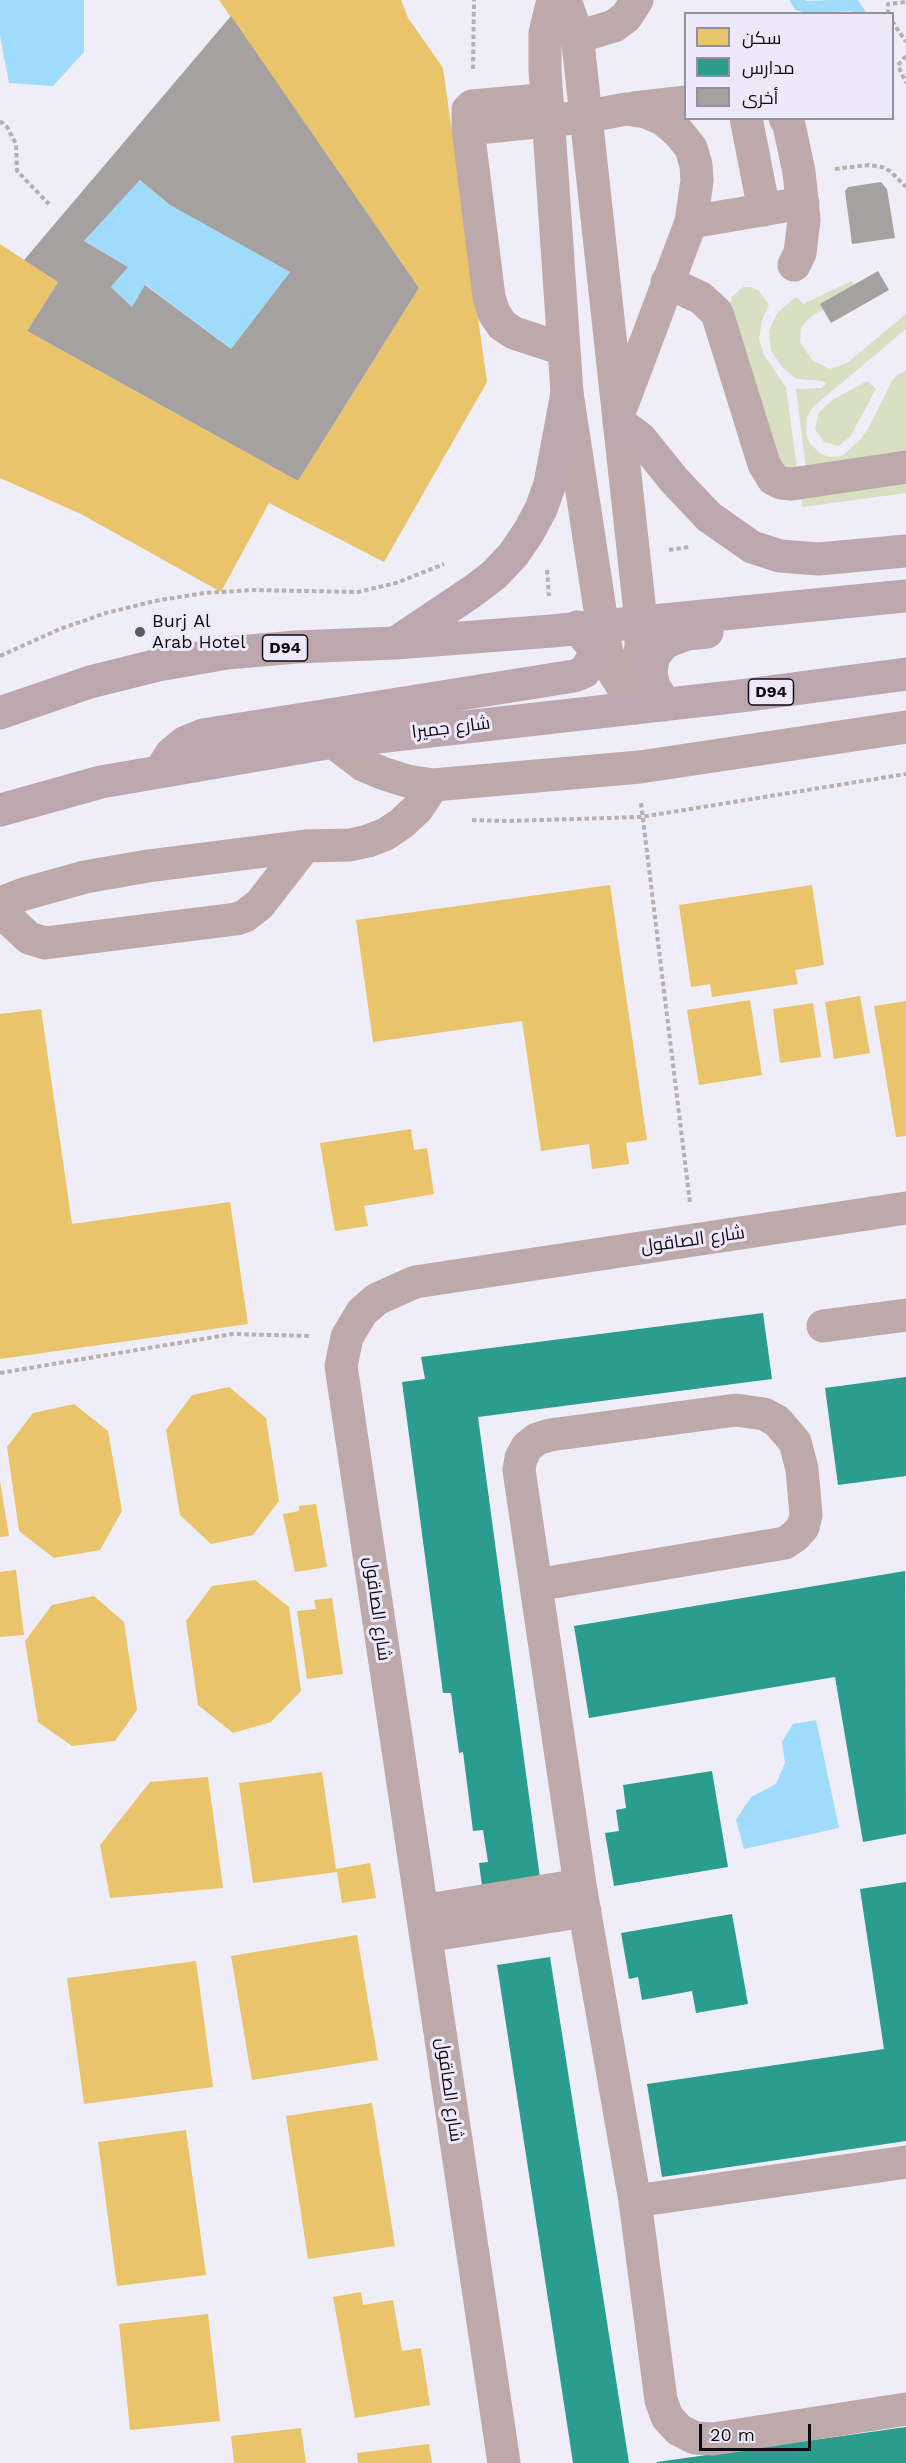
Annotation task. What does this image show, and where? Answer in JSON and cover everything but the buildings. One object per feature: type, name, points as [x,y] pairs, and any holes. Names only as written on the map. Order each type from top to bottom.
[{"type":"main road","points":[[395,643],[473,591],[513,555],[541,509],[550,484],[567,393]]},
{"type":"main road","points":[[619,417],[709,517],[752,547],[780,556],[819,560],[906,551]]},
{"type":"main road","name":"D94","points":[[0,713],[90,682],[227,653],[296,647],[395,643],[906,596]]},
{"type":"main road","points":[[637,704],[654,686],[651,674],[652,657],[664,643],[687,634],[906,611]]},
{"type":"main road","points":[[161,770],[171,754],[184,743],[203,735],[529,685],[574,676],[584,672],[594,657],[589,626]]},
{"type":"main road","name":"شارع جميرا","points":[[0,810],[101,782],[333,742],[637,704],[906,674]]},
{"type":"street","points":[[554,0],[545,33],[548,110],[563,349],[589,626],[606,650],[614,673],[637,704]]},
{"type":"street","points":[[565,0],[577,38],[641,622],[641,647],[636,672],[637,704]]},
{"type":"street","points":[[577,38],[614,26],[626,17],[637,0]]},
{"type":"street","points":[[563,349],[514,333],[502,325],[494,313],[489,297],[470,117],[548,110],[584,117],[684,102]]},
{"type":"street","points":[[619,417],[691,222],[697,181],[696,165],[691,148],[679,133],[664,120],[645,112],[626,109]]},
{"type":"street","points":[[746,120],[764,210]]},
{"type":"street","points":[[786,120],[799,172],[803,203],[803,237],[800,253],[794,265]]},
{"type":"street","points":[[691,222],[803,203]]},
{"type":"street","points":[[667,282],[701,298],[717,313],[764,464],[773,479],[781,483],[792,484],[906,467]]},
{"type":"street","points":[[333,742],[363,765],[382,773],[407,781],[433,784],[640,766],[906,727]]},
{"type":"street","points":[[0,903],[85,877],[148,866],[305,846],[350,845],[386,834],[417,809],[433,784]]},
{"type":"street","points":[[0,911],[29,938],[45,943],[236,919],[260,904],[305,846]]},
{"type":"street","name":"شارع الصاقول","points":[[504,2463],[341,1366],[347,1337],[362,1311],[387,1294],[416,1282],[906,1208]]},
{"type":"street","points":[[823,1326],[906,1315]]},
{"type":"street","points":[[536,1585],[785,1543],[803,1527],[807,1515],[802,1469],[795,1442],[777,1421],[764,1414],[736,1410],[550,1435],[537,1439],[527,1447],[521,1458],[519,1470],[536,1585],[583,1898],[635,2201],[661,2400],[667,2417],[679,2430],[695,2438],[713,2439],[906,2409]]},
{"type":"street","points":[[424,1924],[583,1898]]},
{"type":"street","points":[[635,2201],[906,2162]]},
{"type":"path","points":[[470,117],[474,0]]},
{"type":"path","points":[[888,12],[888,4],[906,2]]},
{"type":"path","points":[[894,24],[906,42]]},
{"type":"path","points":[[906,56],[898,65],[906,83]]},
{"type":"path","points":[[0,121],[7,127],[16,144],[16,164],[21,177],[49,204]]},
{"type":"path","points":[[634,555],[690,547]]},
{"type":"path","points":[[0,656],[69,625],[154,601],[204,593],[254,590],[358,592],[396,583],[433,570],[452,560]]},
{"type":"path","points":[[640,766],[641,817],[695,1240]]},
{"type":"path","points":[[0,1373],[232,1334],[347,1337]]},
{"type":"green space","points":[[852,281],[856,291],[815,314],[801,328],[800,342],[812,360],[829,369],[847,363],[906,314],[906,329],[814,406],[807,416],[806,433],[810,444],[821,454],[830,457],[842,456],[860,440],[868,429],[893,379],[906,371],[906,463],[807,477],[796,389],[821,388],[826,384],[823,381],[797,379],[783,368],[771,351],[769,331],[777,313],[793,299],[797,297],[803,304]]},
{"type":"green space","points":[[743,287],[758,290],[769,304],[762,320],[759,339],[764,355],[786,387],[798,476],[782,475],[729,306],[732,297]]},
{"type":"green space","points":[[867,381],[876,389],[850,437],[838,446],[824,442],[815,429],[819,412],[834,399]]},
{"type":"green space","points":[[906,473],[906,493],[803,507],[799,488]]},
{"type":"water","points":[[0,0],[84,0],[84,52],[53,86],[9,83],[0,36]]},
{"type":"water","points":[[140,180],[170,205],[290,272],[231,349],[146,285],[132,307],[111,287],[128,267],[84,241]]},
{"type":"water","points":[[816,1720],[839,1828],[744,1849],[736,1820],[751,1797],[776,1784],[785,1763],[782,1742],[793,1724]]},
{"type":"waterway","points":[[796,0],[799,5],[808,7],[854,5],[859,12]]},
{"type":"place","name":"Burj Al Arab Hotel","points":[[140,632]]}]
